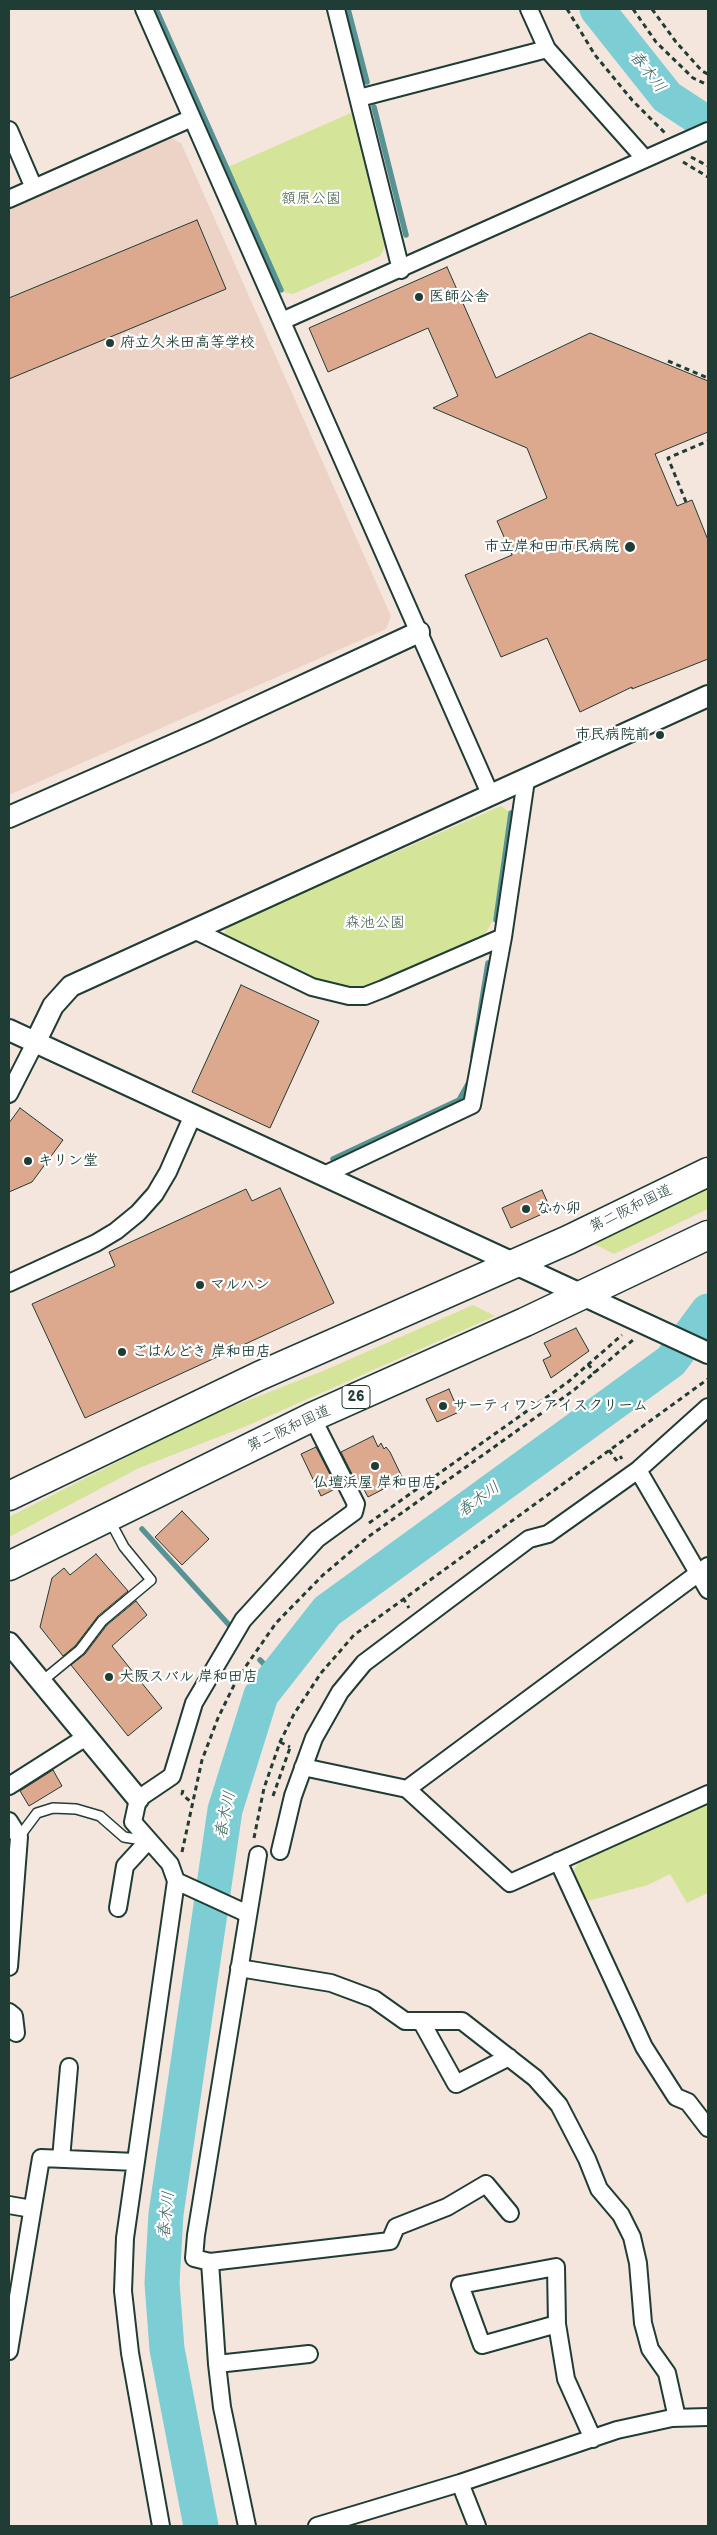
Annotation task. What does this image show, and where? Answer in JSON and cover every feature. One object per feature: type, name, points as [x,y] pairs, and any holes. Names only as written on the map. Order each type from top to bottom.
[{"type":"highway","name":"第二阪和国道","points":[[9,1496],[259,1376],[512,1264],[708,1172]]},
{"type":"highway","name":"第二阪和国道","points":[[9,1566],[312,1417],[582,1295],[708,1235]]},
{"type":"street","points":[[144,9],[491,796]]},
{"type":"street","points":[[336,9],[400,270]]},
{"type":"street","points":[[529,9],[547,49],[645,159]]},
{"type":"street","points":[[359,98],[547,49]]},
{"type":"street","points":[[9,199],[192,118]]},
{"type":"street","points":[[9,130],[34,188]]},
{"type":"street","points":[[282,321],[708,131]]},
{"type":"street","points":[[9,817],[205,731],[419,632]]},
{"type":"street","points":[[9,1094],[52,1006],[71,986],[708,696]]},
{"type":"street","points":[[324,1176],[472,1105],[503,937],[526,780]]},
{"type":"street","points":[[194,930],[312,988],[349,996],[365,996],[503,937]]},
{"type":"street","points":[[9,1030],[582,1295],[645,1331],[708,1353]]},
{"type":"street","points":[[9,1283],[96,1243],[116,1231],[138,1213],[155,1194],[168,1172],[194,1115]]},
{"type":"street","points":[[280,1851],[293,1796],[314,1738],[340,1692],[364,1664],[529,1539],[548,1534],[638,1470],[708,1407]]},
{"type":"street","points":[[242,1912],[181,1883],[170,1864],[132,1822],[138,1799],[172,1776],[194,1702],[243,1620],[317,1538],[354,1512],[356,1504],[312,1417]]},
{"type":"street","points":[[638,1470],[703,1569],[708,1590]]},
{"type":"street","points":[[407,1789],[703,1569]]},
{"type":"street","points":[[9,1644],[138,1799]]},
{"type":"street","points":[[9,1786],[86,1737]]},
{"type":"street","points":[[303,1768],[407,1789],[510,1883],[708,1794]]},
{"type":"street","points":[[9,1821],[19,1837],[9,1967]]},
{"type":"street","points":[[118,1908],[125,1866],[148,1841]]},
{"type":"street","points":[[258,1856],[242,1912],[239,1968],[196,2235],[194,2258],[210,2262],[390,2241],[396,2227],[447,2207],[486,2184],[510,2213]]},
{"type":"street","points":[[558,1861],[644,2047],[676,2097],[688,2102],[708,2128]]},
{"type":"street","points":[[162,2526],[130,2353],[123,2292],[125,2238],[181,1883]]},
{"type":"street","points":[[239,1968],[331,1983],[374,1999],[406,2021],[462,2021],[535,2078],[559,2105],[599,2190],[621,2215],[632,2237],[638,2263],[643,2323],[650,2349],[667,2373],[677,2418]]},
{"type":"street","points":[[9,2012],[14,2016],[16,2033]]},
{"type":"street","points":[[421,2021],[456,2084],[509,2057]]},
{"type":"street","points":[[61,2159],[69,2067]]},
{"type":"street","points":[[9,2351],[41,2158],[136,2162]]},
{"type":"street","points":[[9,2205],[32,2209]]},
{"type":"street","points":[[210,2262],[222,2407],[247,2526]]},
{"type":"street","points":[[557,2324],[482,2345],[460,2285],[556,2267],[557,2324],[566,2379],[593,2439]]},
{"type":"street","points":[[217,2364],[309,2354]]},
{"type":"street","points":[[317,2526],[460,2484],[618,2430],[677,2418],[708,2416]]},
{"type":"street","points":[[460,2484],[477,2526]]},
{"type":"lane","points":[[41,1682],[80,1650],[102,1621],[151,1580],[124,1547],[108,1517]]},
{"type":"lane","points":[[19,1837],[37,1813],[52,1808],[76,1809],[100,1816],[124,1837],[148,1841]]},
{"type":"path","points":[[567,9],[595,55],[632,100],[708,177]]},
{"type":"path","points":[[633,9],[656,42],[693,78],[708,85]]},
{"type":"path","points":[[652,9],[676,42],[702,71],[708,74]]},
{"type":"path","points":[[675,145],[693,159],[708,166]]},
{"type":"path","points":[[668,361],[708,378]]},
{"type":"path","points":[[686,502],[668,458],[708,441]]},
{"type":"path","points":[[181,1883],[192,1803],[202,1760],[218,1718],[237,1679],[276,1623],[323,1575],[368,1537],[574,1390],[645,1331]]},
{"type":"path","points":[[364,1527],[568,1382],[622,1335]]},
{"type":"path","points":[[588,1364],[595,1373]]},
{"type":"path","points":[[610,1450],[616,1460],[620,1456]]},
{"type":"path","points":[[403,1598],[410,1609]]},
{"type":"path","points":[[280,1742],[290,1747]]},
{"type":"path","points":[[184,1787],[182,1794],[192,1803]]},
{"type":"shaded area","points":[[169,137],[181,143],[391,616],[386,629],[9,795],[9,208]]},
{"type":"green space","name":"額原公園","points":[[353,112],[387,243],[380,256],[293,294],[284,292],[228,167]]},
{"type":"green space","name":"森池公園","points":[[501,806],[509,812],[495,917],[485,934],[374,984],[360,989],[337,990],[227,940],[224,933],[228,926]]},
{"type":"green space","points":[[708,1186],[708,1209],[614,1254],[590,1242]]},
{"type":"green space","points":[[473,1305],[495,1316],[249,1425],[139,1468],[9,1537],[9,1517],[208,1416],[323,1371]]},
{"type":"green space","points":[[708,1803],[708,1893],[687,1903],[670,1874],[648,1885],[584,1902],[572,1875],[577,1864]]},
{"type":"building","points":[[197,220],[226,289],[9,379],[9,298]]},
{"type":"building","points":[[447,267],[496,378],[590,333],[708,381],[708,432],[655,454],[677,506],[692,500],[708,540],[708,659],[632,689],[632,687],[580,712],[547,638],[501,657],[465,575],[512,555],[497,521],[547,498],[527,448],[433,408],[458,396],[428,328],[328,372],[309,328]]},
{"type":"building","points":[[241,985],[319,1021],[270,1128],[192,1092]]},
{"type":"building","name":"キリン堂","points":[[20,1108],[63,1140],[32,1182],[9,1192],[9,1123]]},
{"type":"building","name":"マルハン","points":[[280,1188],[334,1303],[85,1418],[32,1304],[115,1266],[109,1252],[246,1189],[252,1201]]},
{"type":"building","name":"なか卯","points":[[542,1190],[551,1210],[511,1228],[502,1208]]},
{"type":"building","points":[[576,1328],[589,1351],[551,1378],[543,1360],[551,1356],[544,1343]]},
{"type":"building","name":"サーティワンアイスクリーム","points":[[449,1389],[459,1412],[437,1422],[426,1399]]},
{"type":"building","name":"仏壇浜屋 岸和田店","points":[[373,1436],[378,1447],[381,1443],[384,1449],[386,1447],[390,1452],[403,1479],[368,1497],[358,1478],[355,1480],[341,1452]]},
{"type":"building","points":[[316,1447],[337,1488],[321,1496],[301,1454]]},
{"type":"building","points":[[182,1511],[209,1539],[182,1565],[155,1537]]},
{"type":"building","points":[[96,1554],[128,1591],[98,1616],[75,1646],[63,1656],[40,1627],[52,1578],[64,1568],[70,1575]]},
{"type":"building","points":[[136,1601],[147,1615],[112,1646],[162,1708],[128,1736],[71,1665],[85,1654],[107,1625]]},
{"type":"building","points":[[53,1770],[62,1786],[29,1806],[20,1791]]},
{"type":"waterway","points":[[156,9],[281,290]]},
{"type":"waterway","points":[[348,9],[367,82]]},
{"type":"waterway","name":"春木川","points":[[597,9],[667,97],[708,124]]},
{"type":"waterway","points":[[374,107],[406,235]]},
{"type":"waterway","points":[[496,920],[511,813]]},
{"type":"waterway","points":[[473,1057],[488,963]]},
{"type":"waterway","points":[[333,1159],[459,1100],[468,1084]]},
{"type":"waterway","name":"春木川","points":[[201,2526],[167,2349],[162,2283],[166,2214],[225,1810],[261,1695],[327,1611],[671,1361],[708,1311]]},
{"type":"waterway","points":[[142,1529],[230,1626]]},
{"type":"waterway","points":[[260,1660],[276,1676]]},
{"type":"place","name":"医師公舎","points":[[419,297]]},
{"type":"place","name":"府立久米田高等学校","points":[[110,343]]},
{"type":"place","name":"市立岸和田市民病院","points":[[630,547]]},
{"type":"place","name":"市民病院前","points":[[660,735]]},
{"type":"place","name":"キリン堂","points":[[28,1161]]},
{"type":"place","name":"なか卯","points":[[526,1209]]},
{"type":"place","name":"マルハン","points":[[200,1285]]},
{"type":"place","name":"ごはんどき 岸和田店","points":[[122,1352]]},
{"type":"place","name":"サーティワンアイスクリーム","points":[[443,1406]]},
{"type":"place","name":"仏壇浜屋 岸和田店","points":[[375,1466]]},
{"type":"place","name":"大阪スバル 岸和田店","points":[[109,1677]]}]
